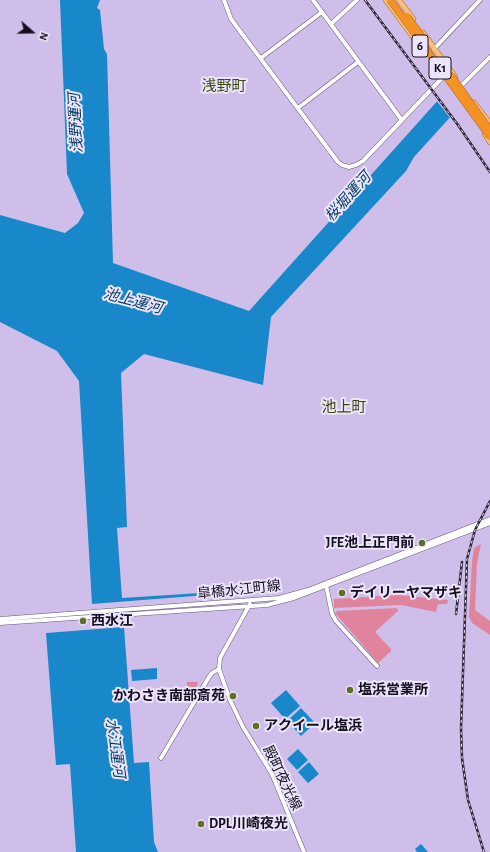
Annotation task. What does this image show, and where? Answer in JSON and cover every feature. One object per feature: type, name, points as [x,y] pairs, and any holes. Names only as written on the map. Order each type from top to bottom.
[{"type":"highway","name":"K1","points":[[390,0],[490,137]]},
{"type":"highway","name":"K1","points":[[395,0],[490,130]]},
{"type":"main road","name":"6","points":[[386,0],[490,142]]},
{"type":"main road","name":"6","points":[[399,0],[490,124]]},
{"type":"street","points":[[224,0],[231,19],[338,162],[349,167],[356,166],[362,161],[443,77]]},
{"type":"street","points":[[313,0],[401,119]]},
{"type":"street","points":[[331,24],[358,0]]},
{"type":"street","points":[[434,49],[480,0]]},
{"type":"street","points":[[261,58],[322,12]]},
{"type":"street","points":[[454,92],[462,86],[490,57]]},
{"type":"street","points":[[298,108],[358,62]]},
{"type":"street","name":"皐橋水江町線","points":[[0,619],[281,602],[490,519]]},
{"type":"street","points":[[377,666],[336,621],[332,614],[326,584],[490,523]]},
{"type":"street","points":[[161,758],[212,672],[219,669],[220,658],[250,604]]},
{"type":"street","name":"皐橋水江町線","points":[[0,623],[250,604]]},
{"type":"street","name":"殿町夜光線","points":[[219,669],[230,700],[243,727],[272,774],[304,852]]},
{"type":"shaded area","points":[[481,544],[477,563],[475,610],[490,621],[490,635],[472,623],[469,617],[474,548]]},
{"type":"shaded area","points":[[399,595],[448,600],[447,604],[438,604],[436,612],[401,605],[334,608],[334,599]]},
{"type":"shaded area","points":[[397,608],[398,611],[375,632],[391,649],[391,651],[378,663],[335,613],[337,611]]},
{"type":"shaded area","points":[[187,682],[198,682],[196,688],[187,688]]},
{"type":"water","points":[[60,0],[100,0],[97,8],[100,10],[104,49],[107,54],[113,263],[249,311],[440,98],[453,114],[414,157],[406,171],[271,317],[263,385],[144,354],[121,373],[127,527],[117,528],[122,598],[232,591],[232,593],[92,604],[79,381],[57,351],[0,322],[0,215],[65,233],[78,223],[84,213],[67,174]]},
{"type":"water","name":"水江運河","points":[[124,627],[134,763],[149,762],[154,842],[158,852],[76,852],[70,764],[56,765],[46,633]]},
{"type":"water","points":[[157,668],[157,679],[132,681],[131,670]]},
{"type":"water","points":[[286,690],[300,706],[285,719],[271,703]]},
{"type":"water","points":[[301,708],[315,723],[301,736],[287,721]]},
{"type":"water","points":[[298,749],[308,760],[297,770],[287,759]]},
{"type":"water","points":[[309,762],[319,774],[308,783],[298,772]]},
{"type":"water","points":[[421,844],[428,852],[417,852],[415,849]]},
{"type":"pier","points":[[439,96],[442,97],[455,113],[451,119],[436,100]]},
{"type":"railway","points":[[365,0],[458,125],[490,172]]},
{"type":"railway","points":[[484,852],[468,800],[462,758],[461,728],[467,559],[475,530],[490,501]]},
{"type":"railway","points":[[456,614],[462,562]]},
{"type":"place","name":"JFE池上正門前","points":[[422,543]]},
{"type":"place","name":"デイリーヤマザキ","points":[[342,593]]},
{"type":"place","name":"西水江","points":[[83,621]]},
{"type":"place","name":"塩浜営業所","points":[[350,690]]},
{"type":"place","name":"かわさき南部斎苑","points":[[233,696]]},
{"type":"place","name":"アクイール塩浜","points":[[256,726]]},
{"type":"place","name":"DPL川崎夜光","points":[[201,824]]},
{"type":"district","name":"浅野町","points":[[224,86]]},
{"type":"district","name":"池上町","points":[[344,407]]},
{"type":"water label","name":"浅野運河","points":[[76,123]]},
{"type":"water label","name":"桜堀運河","points":[[348,197]]},
{"type":"water label","name":"池上運河","points":[[133,301]]}]
